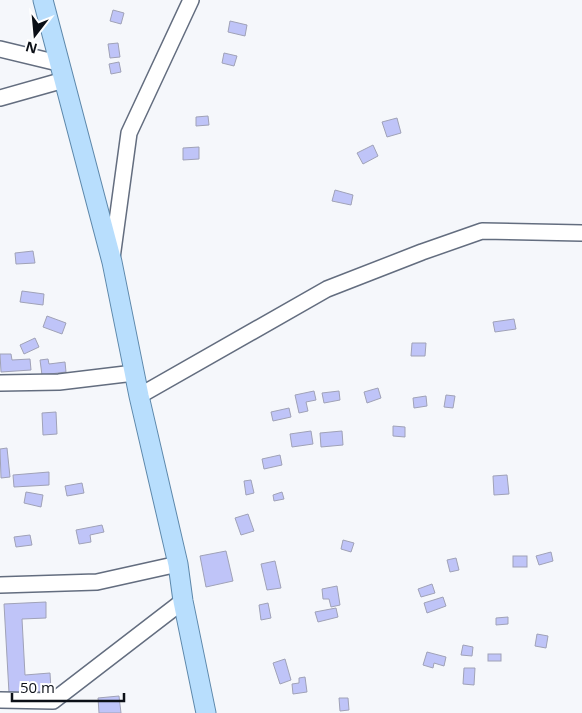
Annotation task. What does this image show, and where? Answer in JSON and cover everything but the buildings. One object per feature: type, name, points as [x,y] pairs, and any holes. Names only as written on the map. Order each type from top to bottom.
[{"type":"main road","points":[[43,0],[112,262],[139,396],[178,564],[183,601],[206,713]]},
{"type":"street","points":[[112,262],[129,133],[191,0]]},
{"type":"street","points":[[0,49],[61,72]]},
{"type":"street","points":[[0,98],[61,72]]},
{"type":"street","points":[[139,396],[327,289],[422,252],[482,231],[582,233]]},
{"type":"street","points":[[0,383],[58,382],[134,373]]},
{"type":"street","points":[[0,585],[97,582],[178,564]]},
{"type":"street","points":[[0,700],[52,707],[183,601]]}]
